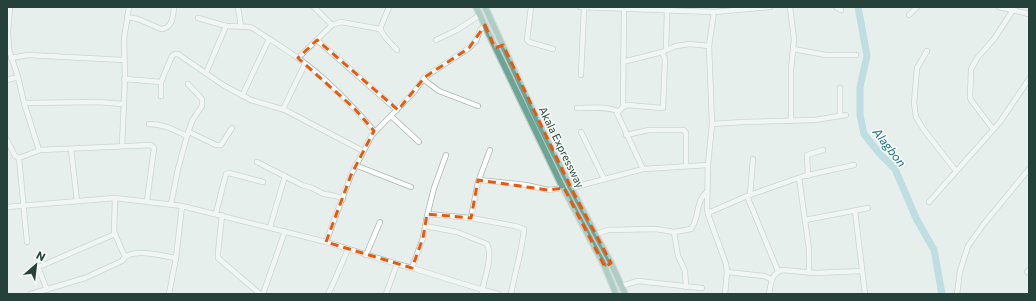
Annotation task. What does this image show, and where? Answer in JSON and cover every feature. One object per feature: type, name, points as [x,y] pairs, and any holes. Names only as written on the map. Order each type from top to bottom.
[{"type":"main road","name":"Akala Expressway","points":[[476,7],[564,188],[605,267],[616,294]]},
{"type":"main road","name":"Akala Expressway","points":[[485,7],[570,188],[596,234],[625,294]]},
{"type":"main road","points":[[495,48],[503,45]]},
{"type":"main road","points":[[605,267],[611,263]]},
{"type":"street","points":[[10,7],[8,32],[9,50],[39,150]]},
{"type":"street","points":[[122,146],[124,39],[129,7]]},
{"type":"street","points":[[127,17],[138,19],[164,29],[170,25],[174,7]]},
{"type":"street","points":[[238,7],[241,27]]},
{"type":"street","points":[[314,7],[332,25]]},
{"type":"street","points":[[380,29],[389,7]]},
{"type":"street","points":[[531,7],[527,40],[529,42],[553,48]]},
{"type":"street","points":[[581,75],[582,7],[714,12],[770,7]]},
{"type":"street","points":[[790,7],[794,39],[791,70],[791,121]]},
{"type":"street","points":[[836,7],[842,10]]},
{"type":"street","points":[[909,15],[917,7]]},
{"type":"street","points":[[998,7],[1014,9],[1029,14]]},
{"type":"street","points":[[623,107],[623,62],[626,8]]},
{"type":"street","points":[[993,128],[970,98],[971,69],[978,57],[994,39],[1014,9]]},
{"type":"street","points":[[618,111],[627,105],[663,108],[664,51],[667,10]]},
{"type":"street","points":[[714,12],[710,46],[712,124],[707,192],[708,213],[727,272],[725,294]]},
{"type":"street","points":[[436,40],[457,30],[480,15]]},
{"type":"street","points":[[198,18],[226,26],[254,29],[298,58],[354,108],[375,132]]},
{"type":"street","points":[[298,58],[332,25],[341,22],[380,29],[397,50]]},
{"type":"street","points":[[326,242],[355,165],[372,135],[414,92],[425,76],[468,48],[476,41],[480,30],[485,25]]},
{"type":"street","points":[[206,72],[226,26]]},
{"type":"street","points":[[242,96],[269,39]]},
{"type":"street","points":[[317,40],[397,110]]},
{"type":"street","points":[[623,62],[664,51],[676,46],[690,44],[710,46]]},
{"type":"street","points":[[793,49],[826,55],[856,55]]},
{"type":"street","points":[[927,52],[917,68],[914,102],[916,117],[924,130],[956,171]]},
{"type":"street","points":[[161,96],[161,82],[172,56],[178,54],[242,96],[267,106],[283,109],[363,151]]},
{"type":"street","points":[[11,58],[28,56],[124,60]]},
{"type":"street","points":[[283,109],[305,64]]},
{"type":"street","points":[[7,80],[18,77]]},
{"type":"street","points":[[124,79],[161,82]]},
{"type":"street","points":[[929,202],[993,128],[1029,79]]},
{"type":"street","points":[[423,80],[439,91],[478,106]]},
{"type":"street","points":[[171,204],[178,169],[188,134],[192,122],[202,106],[202,99],[188,84]]},
{"type":"street","points":[[840,88],[840,116]]},
{"type":"street","points":[[24,102],[98,102],[123,104]]},
{"type":"street","points":[[577,108],[602,107],[612,108],[618,111]]},
{"type":"street","points":[[618,111],[617,114],[626,136],[643,169]]},
{"type":"street","points":[[712,124],[815,120],[846,114]]},
{"type":"street","points":[[390,116],[419,142]]},
{"type":"street","points":[[149,124],[159,124],[216,145],[222,145],[232,128]]},
{"type":"street","points":[[626,136],[649,130],[684,130],[686,133],[686,166]]},
{"type":"street","points":[[581,132],[604,179]]},
{"type":"street","points":[[7,140],[15,156],[20,158],[39,150],[147,145],[154,147],[147,202]]},
{"type":"street","points":[[71,149],[77,200]]},
{"type":"street","points":[[471,218],[478,182],[490,150]]},
{"type":"street","points":[[808,176],[807,155],[823,150]]},
{"type":"street","points":[[412,268],[423,238],[434,188],[446,155]]},
{"type":"street","points":[[20,158],[27,242]]},
{"type":"street","points":[[753,159],[748,195],[778,272]]},
{"type":"street","points":[[257,162],[302,185],[324,194],[343,199]]},
{"type":"street","points":[[355,165],[411,187]]},
{"type":"street","points":[[570,188],[643,169],[708,165]]},
{"type":"street","points":[[708,213],[748,195],[799,178],[854,165]]},
{"type":"street","points":[[957,294],[960,270],[968,246],[983,225],[1028,172]]},
{"type":"street","points":[[216,213],[226,174],[229,173],[263,182]]},
{"type":"street","points":[[270,227],[285,176]]},
{"type":"street","points":[[799,178],[809,249],[809,273]]},
{"type":"street","points":[[480,180],[548,190],[564,188]]},
{"type":"street","points":[[596,234],[602,231],[614,229],[656,229],[674,232],[691,229],[701,198],[707,192]]},
{"type":"street","points":[[115,198],[115,234],[125,257]]},
{"type":"street","points":[[7,207],[115,198],[171,204],[216,213],[326,242],[412,268],[483,292],[498,294]]},
{"type":"street","points":[[169,294],[176,258],[182,206]]},
{"type":"street","points":[[805,220],[868,208]]},
{"type":"street","points":[[855,211],[861,271],[865,294]]},
{"type":"street","points":[[428,214],[471,218],[524,229],[511,294]]},
{"type":"street","points":[[222,215],[218,258],[260,294]]},
{"type":"street","points":[[366,255],[380,222]]},
{"type":"street","points":[[425,226],[457,232],[487,244],[489,249],[483,292]]},
{"type":"street","points":[[263,294],[285,231]]},
{"type":"street","points":[[674,232],[678,256],[684,271],[686,286]]},
{"type":"street","points":[[48,290],[36,268],[115,234]]},
{"type":"street","points":[[328,294],[348,249]]},
{"type":"street","points":[[31,294],[85,278],[122,261],[129,255],[140,253],[176,258]]},
{"type":"street","points":[[386,294],[397,264]]},
{"type":"street","points":[[770,294],[772,279],[782,270],[809,273],[861,271]]},
{"type":"street","points":[[727,272],[766,276],[772,279]]},
{"type":"street","points":[[621,286],[638,281],[702,288]]},
{"type":"highlighted area","points":[[485,25],[495,48],[503,45],[571,188],[611,263],[605,267],[564,188],[548,190],[478,180],[471,218],[427,214],[423,238],[412,268],[326,242],[351,175],[374,131],[354,108],[298,58],[317,40],[398,110],[425,77],[469,48]]},
{"type":"waterway","name":"Alagbon","points":[[858,7],[867,56],[860,87],[860,115],[864,134],[879,153],[895,169],[916,218],[934,250],[942,294]]}]
